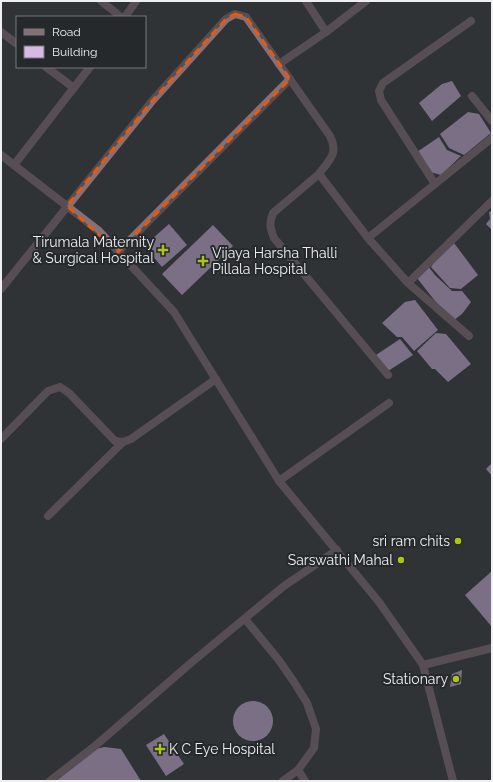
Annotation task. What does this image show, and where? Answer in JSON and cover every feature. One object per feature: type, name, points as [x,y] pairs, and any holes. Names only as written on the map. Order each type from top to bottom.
[{"type":"street","points":[[101,1],[120,16]]},
{"type":"street","points":[[126,16],[136,1]]},
{"type":"street","points":[[306,1],[326,32]]},
{"type":"street","points":[[279,64],[326,32],[366,1]]},
{"type":"street","points":[[1,289],[153,100],[226,19],[235,14],[246,17],[330,136],[334,144],[334,154],[319,174],[273,213],[270,221],[270,229],[274,238],[388,375]]},
{"type":"street","points":[[435,184],[381,100],[379,91],[383,83],[471,21]]},
{"type":"street","points":[[1,32],[16,43]]},
{"type":"street","points":[[47,68],[74,88]]},
{"type":"street","points":[[14,165],[89,68]]},
{"type":"street","points":[[118,252],[290,79]]},
{"type":"street","points":[[472,96],[492,121]]},
{"type":"street","points":[[368,238],[492,138]]},
{"type":"street","points":[[1,155],[99,231],[174,312],[279,481],[379,602],[422,665],[453,781]]},
{"type":"street","points":[[319,174],[368,238],[408,283],[469,336]]},
{"type":"street","points":[[408,283],[492,201]]},
{"type":"street","points":[[48,516],[123,442],[131,439],[216,379]]},
{"type":"street","points":[[1,439],[48,391],[60,387],[69,393],[115,441],[123,442]]},
{"type":"street","points":[[279,481],[390,403]]},
{"type":"street","points":[[50,781],[95,746],[192,662],[284,586],[337,550]]},
{"type":"street","points":[[245,619],[278,659],[307,704],[316,729],[314,748],[298,770],[283,781]]},
{"type":"street","points":[[422,665],[492,648]]},
{"type":"street","points":[[298,770],[305,781]]},
{"type":"highlighted area","points":[[235,14],[246,17],[290,79],[118,252],[67,206],[153,100],[226,19]]},
{"type":"building","points":[[452,81],[461,96],[432,121],[419,103],[442,84]]},
{"type":"building","points":[[468,112],[479,114],[491,133],[464,155],[449,148],[440,134]]},
{"type":"building","points":[[439,137],[447,150],[461,156],[441,175],[430,172],[417,152]]},
{"type":"building","points":[[492,211],[492,230],[486,224],[490,219],[489,212]]},
{"type":"building","points":[[169,224],[187,245],[162,267],[144,246]]},
{"type":"building","points":[[213,225],[233,246],[182,295],[162,274]]},
{"type":"building","points":[[454,243],[478,275],[461,289],[450,288],[431,267],[437,258]]},
{"type":"building","points":[[428,266],[452,291],[462,291],[471,302],[462,314],[454,320],[435,301],[417,278]]},
{"type":"building","points":[[415,300],[438,330],[414,351],[402,337],[397,337],[382,323],[405,302]]},
{"type":"building","points":[[436,333],[446,334],[471,364],[448,382],[435,369],[432,369],[417,351]]},
{"type":"building","points":[[400,339],[413,355],[388,371],[376,355]]},
{"type":"building","points":[[492,463],[492,476],[486,469]]},
{"type":"building","points":[[492,571],[492,627],[465,595]]},
{"type":"building","name":"Stationary","points":[[462,670],[461,684],[450,687],[452,674]]},
{"type":"building","points":[[253,701],[261,703],[267,707],[271,713],[273,721],[271,729],[267,735],[261,739],[253,741],[245,739],[239,735],[235,729],[233,721],[235,713],[239,707],[245,703]]},
{"type":"building","points":[[164,734],[184,764],[166,776],[146,745]]},
{"type":"building","points":[[104,747],[121,749],[141,781],[56,781],[96,749]]},
{"type":"place","name":"Tirumala Maternity & Surgical Hospital","points":[[163,250]]},
{"type":"place","name":"Vijaya Harsha Thalli Pillala Hospital","points":[[203,261]]},
{"type":"place","name":"sri ram chits","points":[[458,541]]},
{"type":"place","name":"Sarswathi Mahal","points":[[401,560]]},
{"type":"place","name":"Stationary","points":[[456,679]]},
{"type":"place","name":"K C Eye Hospital","points":[[160,749]]}]
